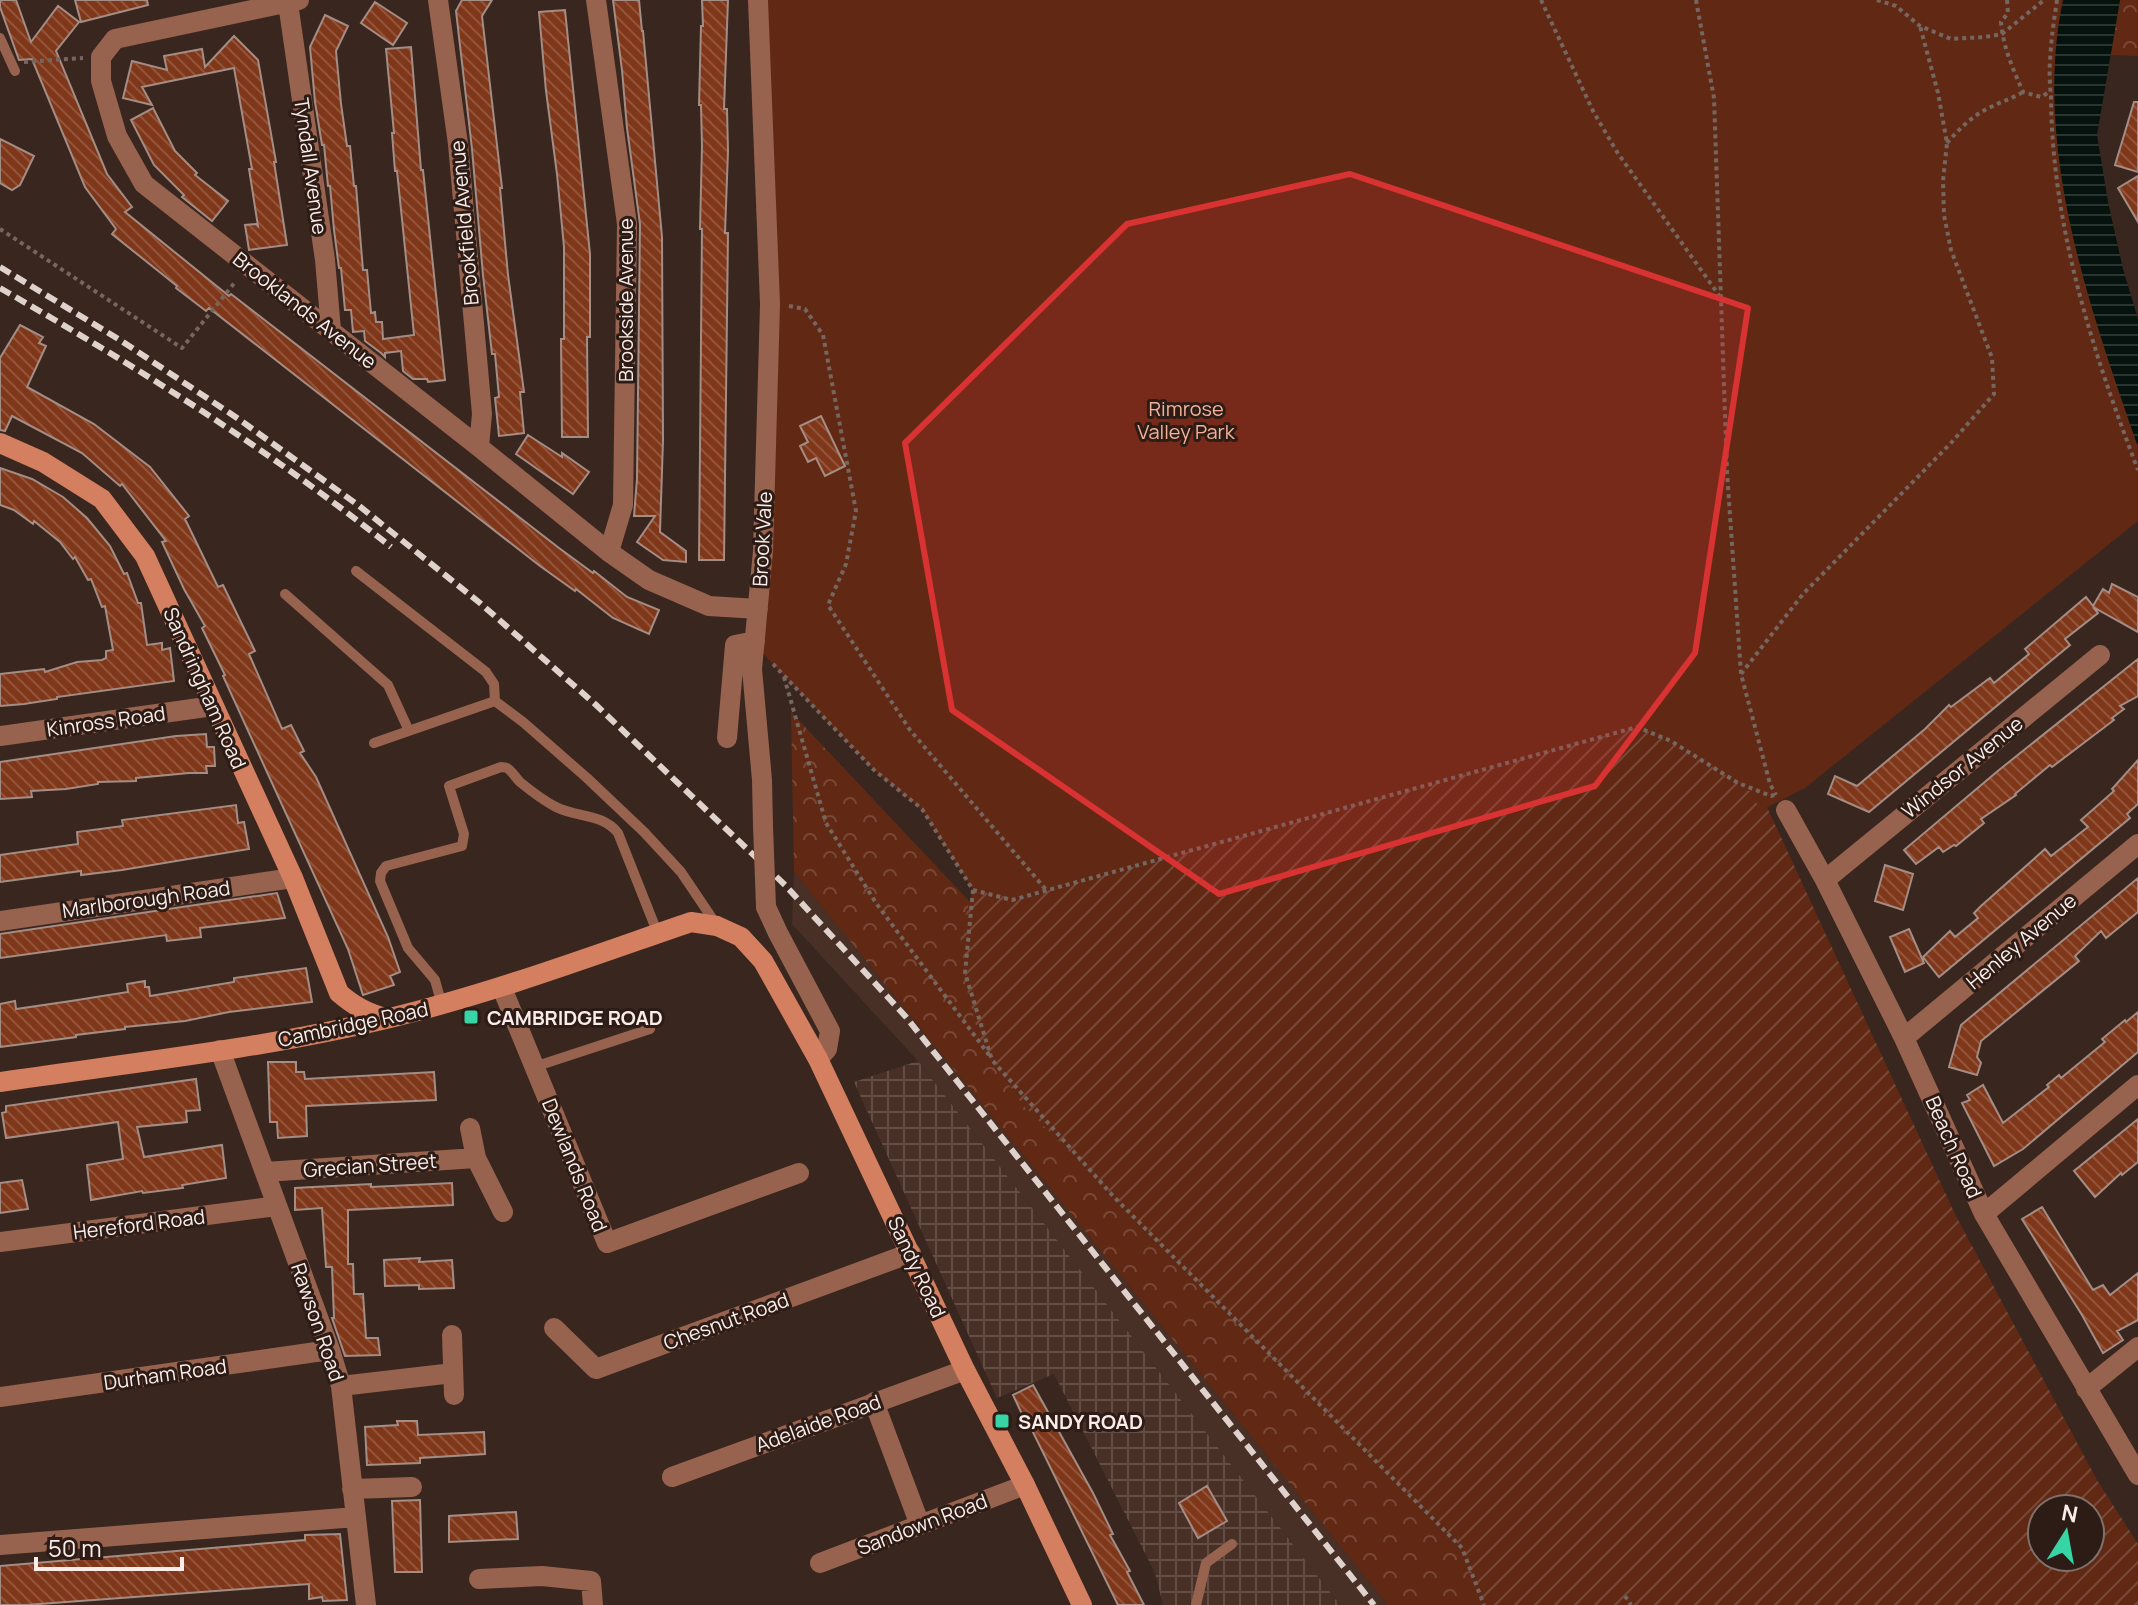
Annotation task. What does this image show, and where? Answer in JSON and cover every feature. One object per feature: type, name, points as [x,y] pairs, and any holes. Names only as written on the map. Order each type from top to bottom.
[{"type":"main road","name":"Sandringham Road","points":[[0,443],[43,462],[102,499],[145,556],[293,878],[339,993]]},
{"type":"main road","name":"Cambridge Road","points":[[0,1082],[220,1050],[387,1018],[502,988],[691,922],[717,926],[741,937]]},
{"type":"main road","name":"Sandy Road","points":[[741,937],[763,961],[818,1059],[965,1370],[1025,1485],[1082,1605]]},
{"type":"main road","points":[[339,993],[367,1013],[387,1018]]},
{"type":"main road","points":[[319,1033],[333,1018],[339,993]]},
{"type":"street","name":"Brookfield Avenue","points":[[438,0],[458,144],[482,414],[479,447]]},
{"type":"street","name":"Brookside Avenue","points":[[596,0],[627,224],[623,505],[609,552]]},
{"type":"street","name":"Brook Vale","points":[[758,0],[770,304],[763,551],[752,669],[762,780],[766,907],[830,1031],[827,1049],[818,1059]]},
{"type":"street","points":[[101,57],[115,39],[293,2]]},
{"type":"street","name":"Tyndall Avenue","points":[[293,2],[331,330]]},
{"type":"street","name":"Brooklands Avenue","points":[[101,57],[101,81],[117,136],[144,184],[609,552],[649,580],[709,606],[758,609]]},
{"type":"street","points":[[727,738],[735,645],[755,641]]},
{"type":"street","name":"Windsor Avenue","points":[[1825,880],[2100,655]]},
{"type":"street","name":"Kinross Road","points":[[0,736],[213,706]]},
{"type":"street","name":"Beach Road","points":[[1786,810],[1825,880],[1904,1038],[1984,1214],[2138,1475]]},
{"type":"street","name":"Henley Avenue","points":[[1904,1038],[2138,844]]},
{"type":"street","name":"Marlborough Road","points":[[0,921],[293,878]]},
{"type":"street","name":"Dewlands Road","points":[[502,988],[607,1243],[799,1173]]},
{"type":"street","name":"Rawson Road","points":[[220,1050],[341,1386],[366,1605]]},
{"type":"street","points":[[1984,1214],[2138,1085]]},
{"type":"street","points":[[470,1128],[476,1158],[503,1212]]},
{"type":"street","name":"Grecian Street","points":[[265,1172],[476,1158]]},
{"type":"street","name":"Hereford Road","points":[[0,1242],[277,1206]]},
{"type":"street","name":"Chesnut Road","points":[[554,1328],[596,1369],[911,1253]]},
{"type":"street","points":[[452,1335],[454,1395]]},
{"type":"street","points":[[2086,1389],[2138,1347]]},
{"type":"street","name":"Durham Road","points":[[0,1397],[330,1350]]},
{"type":"street","name":"Adelaide Road","points":[[672,1477],[965,1370]]},
{"type":"street","points":[[341,1386],[453,1373]]},
{"type":"street","points":[[874,1402],[920,1525]]},
{"type":"street","name":"Sandown Road","points":[[820,1563],[1025,1485]]},
{"type":"street","points":[[352,1489],[412,1487]]},
{"type":"street","points":[[0,1545],[356,1517]]},
{"type":"street","points":[[479,1579],[542,1576],[591,1581],[593,1605]]},
{"type":"lane","points":[[0,38],[14,67]]},
{"type":"lane","points":[[356,571],[486,672],[494,684],[495,701],[566,759],[644,832],[681,872],[717,926]]},
{"type":"lane","points":[[285,594],[388,685],[409,731]]},
{"type":"lane","points":[[374,743],[495,701]]},
{"type":"lane","points":[[442,1005],[435,980],[408,948],[380,881],[381,873],[386,866],[462,846],[464,834],[449,786],[501,767],[508,768],[524,785],[557,807],[611,824],[618,833],[658,934]]},
{"type":"lane","points":[[534,1067],[650,1029]]},
{"type":"lane","points":[[1196,1605],[1206,1563],[1232,1544]]},
{"type":"path","points":[[1541,0],[1593,111],[1617,152],[1723,299]]},
{"type":"path","points":[[973,890],[1012,900],[1637,727],[1671,741],[1738,783],[1771,796],[1776,794],[1770,784],[1741,674],[1727,472],[1714,98],[1696,0]]},
{"type":"path","points":[[1877,0],[1896,6],[1920,26],[1951,39],[2002,34],[2044,0]]},
{"type":"path","points":[[2007,0],[2008,13],[2001,22],[2002,34],[2023,92]]},
{"type":"path","points":[[2057,0],[2049,64],[2051,128],[2062,224],[2081,299],[2138,470]]},
{"type":"path","points":[[1741,674],[1803,594],[1951,443],[1994,394],[1992,358],[1951,250],[1943,192],[1947,143],[1938,93],[1920,26]]},
{"type":"path","points":[[14,67],[101,57]]},
{"type":"path","points":[[1947,143],[1961,126],[1991,106],[2023,92],[2041,97],[2051,91]]},
{"type":"path","points":[[0,229],[182,348],[248,266]]},
{"type":"path","points":[[770,304],[805,309],[823,335],[856,511],[846,564],[828,605],[910,730],[1047,891]]},
{"type":"path","points":[[755,641],[874,770],[922,809],[973,890],[965,973],[992,1060]]},
{"type":"path","points":[[784,675],[826,823],[876,903],[992,1060],[1114,1197],[1462,1548],[1484,1605]]},
{"type":"path","points":[[1625,1596],[1631,1605]]},
{"type":"highlighted area","points":[[1350,174],[1748,308],[1695,653],[1595,786],[1219,894],[952,710],[905,443],[1127,224]]},
{"type":"shaded area","points":[[2063,0],[2120,0],[2097,135],[2108,202],[2138,319],[2138,447],[2085,284],[2060,170],[2055,113],[2055,56]]},
{"type":"shaded area","points":[[794,872],[1388,1605],[1340,1605],[918,1061],[792,924]]},
{"type":"shaded area","points":[[918,1061],[1340,1605],[1163,1605],[1155,1573],[1054,1374],[997,1398],[854,1082]]},
{"type":"green space","name":"Rimrose Valley Park","points":[[758,0],[2087,0],[2075,106],[2138,385],[2138,521],[1805,788],[1760,811],[1637,727],[1012,900],[973,890],[922,810],[874,770],[768,659],[755,641],[763,551]]},
{"type":"green space","points":[[2120,0],[2138,0],[2138,56],[2111,55]]},
{"type":"green space","points":[[791,712],[970,902],[960,935],[967,989],[980,1042],[1022,1104],[1462,1548],[1477,1585],[1481,1605],[1388,1605],[794,872]]},
{"type":"green space","points":[[1637,727],[1671,741],[1752,793],[1760,811],[1767,807],[1955,1214],[2105,1493],[2026,1493],[2026,1573],[2106,1573],[2106,1494],[2138,1544],[2138,1605],[1481,1605],[1477,1585],[1462,1548],[1022,1104],[980,1042],[967,990],[960,935],[973,890],[1017,899]]},
{"type":"building","points":[[0,0],[16,0],[31,42],[58,6],[79,22],[56,51],[107,174],[132,207],[125,212],[229,296],[231,294],[559,548],[627,597],[659,610],[649,634],[613,618],[540,566],[209,308],[206,311],[176,288],[112,234],[116,229],[85,187],[32,59],[19,60]]},
{"type":"building","points":[[75,0],[147,0],[148,5],[81,22]]},
{"type":"building","points":[[462,0],[492,0],[482,16],[502,188],[508,275],[524,392],[520,392],[524,433],[499,436],[495,354],[492,354],[483,275],[456,11]]},
{"type":"building","points":[[613,0],[639,0],[662,237],[660,532],[686,551],[686,562],[663,560],[637,542],[655,516],[634,516],[640,224]]},
{"type":"building","points":[[702,0],[728,0],[724,109],[727,109],[728,151],[725,233],[728,233],[724,560],[699,560],[702,146],[699,105]]},
{"type":"building","points":[[375,2],[407,23],[393,45],[361,23]]},
{"type":"building","points":[[565,10],[590,254],[588,437],[562,437],[564,247],[539,12]]},
{"type":"building","points":[[325,15],[348,26],[336,51],[341,104],[356,186],[363,270],[367,270],[371,313],[375,312],[376,322],[382,322],[383,339],[414,335],[395,171],[386,49],[411,47],[421,170],[445,380],[428,382],[427,379],[413,379],[403,371],[401,351],[385,353],[385,357],[365,341],[364,331],[353,332],[351,310],[345,310],[310,47]]},
{"type":"building","points":[[234,36],[258,60],[287,245],[249,250],[245,225],[258,226],[249,169],[252,169],[234,68],[142,87],[152,105],[123,98],[132,61],[167,70],[164,56],[202,49],[205,67]]},
{"type":"building","points":[[2134,102],[2138,102],[2138,172],[2115,165]]},
{"type":"building","points":[[153,108],[175,151],[197,173],[195,175],[228,201],[212,221],[182,197],[184,195],[154,165],[131,120]]},
{"type":"building","points":[[0,139],[34,156],[20,185],[12,190],[0,183]]},
{"type":"building","points":[[2138,176],[2138,222],[2118,188]]},
{"type":"building","points":[[20,325],[43,337],[39,343],[46,346],[27,387],[94,424],[150,467],[189,516],[185,519],[218,587],[223,585],[255,651],[249,654],[282,729],[291,725],[304,751],[300,753],[316,777],[388,937],[400,972],[390,976],[394,985],[363,995],[348,949],[223,676],[202,628],[205,626],[162,542],[166,541],[122,484],[120,486],[82,453],[12,416],[5,431],[0,430],[0,358]]},
{"type":"building","points":[[821,416],[845,466],[825,476],[816,458],[808,462],[800,446],[808,442],[800,426]]},
{"type":"building","points":[[528,435],[589,472],[573,494],[516,454]]},
{"type":"building","points":[[0,468],[32,479],[63,497],[87,518],[110,546],[124,574],[127,573],[138,603],[141,603],[147,645],[162,643],[162,650],[170,648],[174,681],[0,706],[0,674],[44,669],[45,672],[77,662],[102,660],[106,658],[106,651],[113,650],[105,606],[102,607],[91,579],[88,580],[75,557],[73,559],[60,542],[34,521],[33,524],[14,510],[0,505]]},
{"type":"building","points":[[2112,584],[2138,597],[2138,632],[2093,607],[2098,613],[2065,639],[2070,645],[1869,812],[1828,794],[1835,776],[1857,786],[1949,705],[1951,707],[1990,678],[1994,683],[2029,654],[2025,649],[2086,597],[2093,606],[2103,589],[2109,593]]},
{"type":"building","points":[[2138,659],[2138,696],[2120,706],[2124,709],[2112,718],[2114,720],[1981,819],[1984,823],[1956,846],[1943,852],[1939,847],[1916,864],[1904,850]]},
{"type":"building","points":[[206,734],[207,747],[214,747],[215,766],[206,766],[207,773],[98,782],[66,789],[31,791],[32,797],[0,799],[0,762]]},
{"type":"building","points":[[2138,760],[2138,804],[2127,814],[2130,818],[1939,977],[1923,957],[1950,931],[1955,937],[1978,918],[1974,913],[2045,849],[2051,856],[2088,827],[2081,820],[2114,791],[2112,789]]},
{"type":"building","points":[[236,805],[238,823],[244,822],[249,849],[122,870],[81,875],[81,871],[0,882],[0,855],[78,844],[77,832],[123,826],[122,820]]},
{"type":"building","points":[[1885,865],[1913,874],[1903,910],[1875,901]]},
{"type":"building","points":[[2138,878],[2138,912],[2106,938],[2101,931],[2075,956],[2079,961],[1981,1041],[1977,1057],[1981,1063],[1977,1075],[1949,1067],[1961,1025]]},
{"type":"building","points":[[277,893],[285,918],[200,928],[201,937],[167,941],[166,935],[0,958],[0,934]]},
{"type":"building","points":[[1909,929],[1924,963],[1905,972],[1890,937]]},
{"type":"building","points":[[306,968],[312,1002],[0,1047],[0,1004],[15,1001],[16,1009],[128,992],[127,984],[145,981],[150,996],[234,982],[234,978]]},
{"type":"building","points":[[2138,1012],[2138,1052],[2023,1149],[1994,1166],[1962,1103],[1970,1100],[1967,1095],[1983,1085],[2003,1123]]},
{"type":"building","points":[[268,1062],[296,1062],[296,1072],[304,1072],[305,1079],[434,1072],[436,1100],[306,1106],[307,1136],[278,1138],[277,1122],[270,1122]]},
{"type":"building","points":[[196,1079],[200,1110],[186,1111],[187,1122],[137,1127],[144,1157],[222,1145],[226,1178],[182,1185],[183,1188],[91,1200],[87,1165],[123,1159],[118,1122],[6,1138],[2,1113],[6,1112],[6,1106]]},
{"type":"building","points":[[2138,1119],[2138,1162],[2095,1197],[2074,1171]]},
{"type":"building","points":[[22,1180],[28,1209],[0,1213],[0,1183]]},
{"type":"building","points":[[452,1183],[453,1205],[348,1210],[348,1264],[353,1264],[354,1294],[363,1294],[366,1338],[378,1338],[380,1355],[345,1356],[332,1318],[332,1267],[326,1267],[322,1208],[295,1210],[295,1188]]},
{"type":"building","points":[[2042,1207],[2093,1290],[2103,1285],[2110,1295],[2138,1273],[2138,1320],[2117,1331],[2123,1340],[2103,1353],[2022,1219]]},
{"type":"building","points":[[420,1258],[419,1262],[452,1260],[454,1288],[385,1286],[384,1260]]},
{"type":"building","points":[[1033,1385],[1093,1493],[1144,1605],[1118,1605],[1029,1429],[1013,1395]]},
{"type":"building","points":[[397,1421],[417,1421],[418,1435],[484,1432],[485,1454],[420,1458],[420,1463],[367,1465],[365,1427],[398,1425]]},
{"type":"building","points":[[1207,1486],[1227,1521],[1198,1538],[1179,1503]]},
{"type":"building","points":[[420,1500],[422,1572],[395,1572],[392,1501]]},
{"type":"building","points":[[516,1512],[518,1539],[449,1542],[449,1516]]},
{"type":"building","points":[[340,1534],[347,1600],[309,1599],[309,1584],[0,1605],[0,1566],[305,1540],[305,1535]]},
{"type":"railway","points":[[0,267],[120,340],[240,420],[358,505],[480,603],[595,704],[785,885],[906,1017],[1374,1605]]},
{"type":"railway","points":[[0,288],[200,410],[297,476],[391,547]]},
{"type":"place","name":"CAMBRIDGE ROAD","points":[[471,1017]]},
{"type":"place","name":"SANDY ROAD","points":[[1002,1421]]}]
